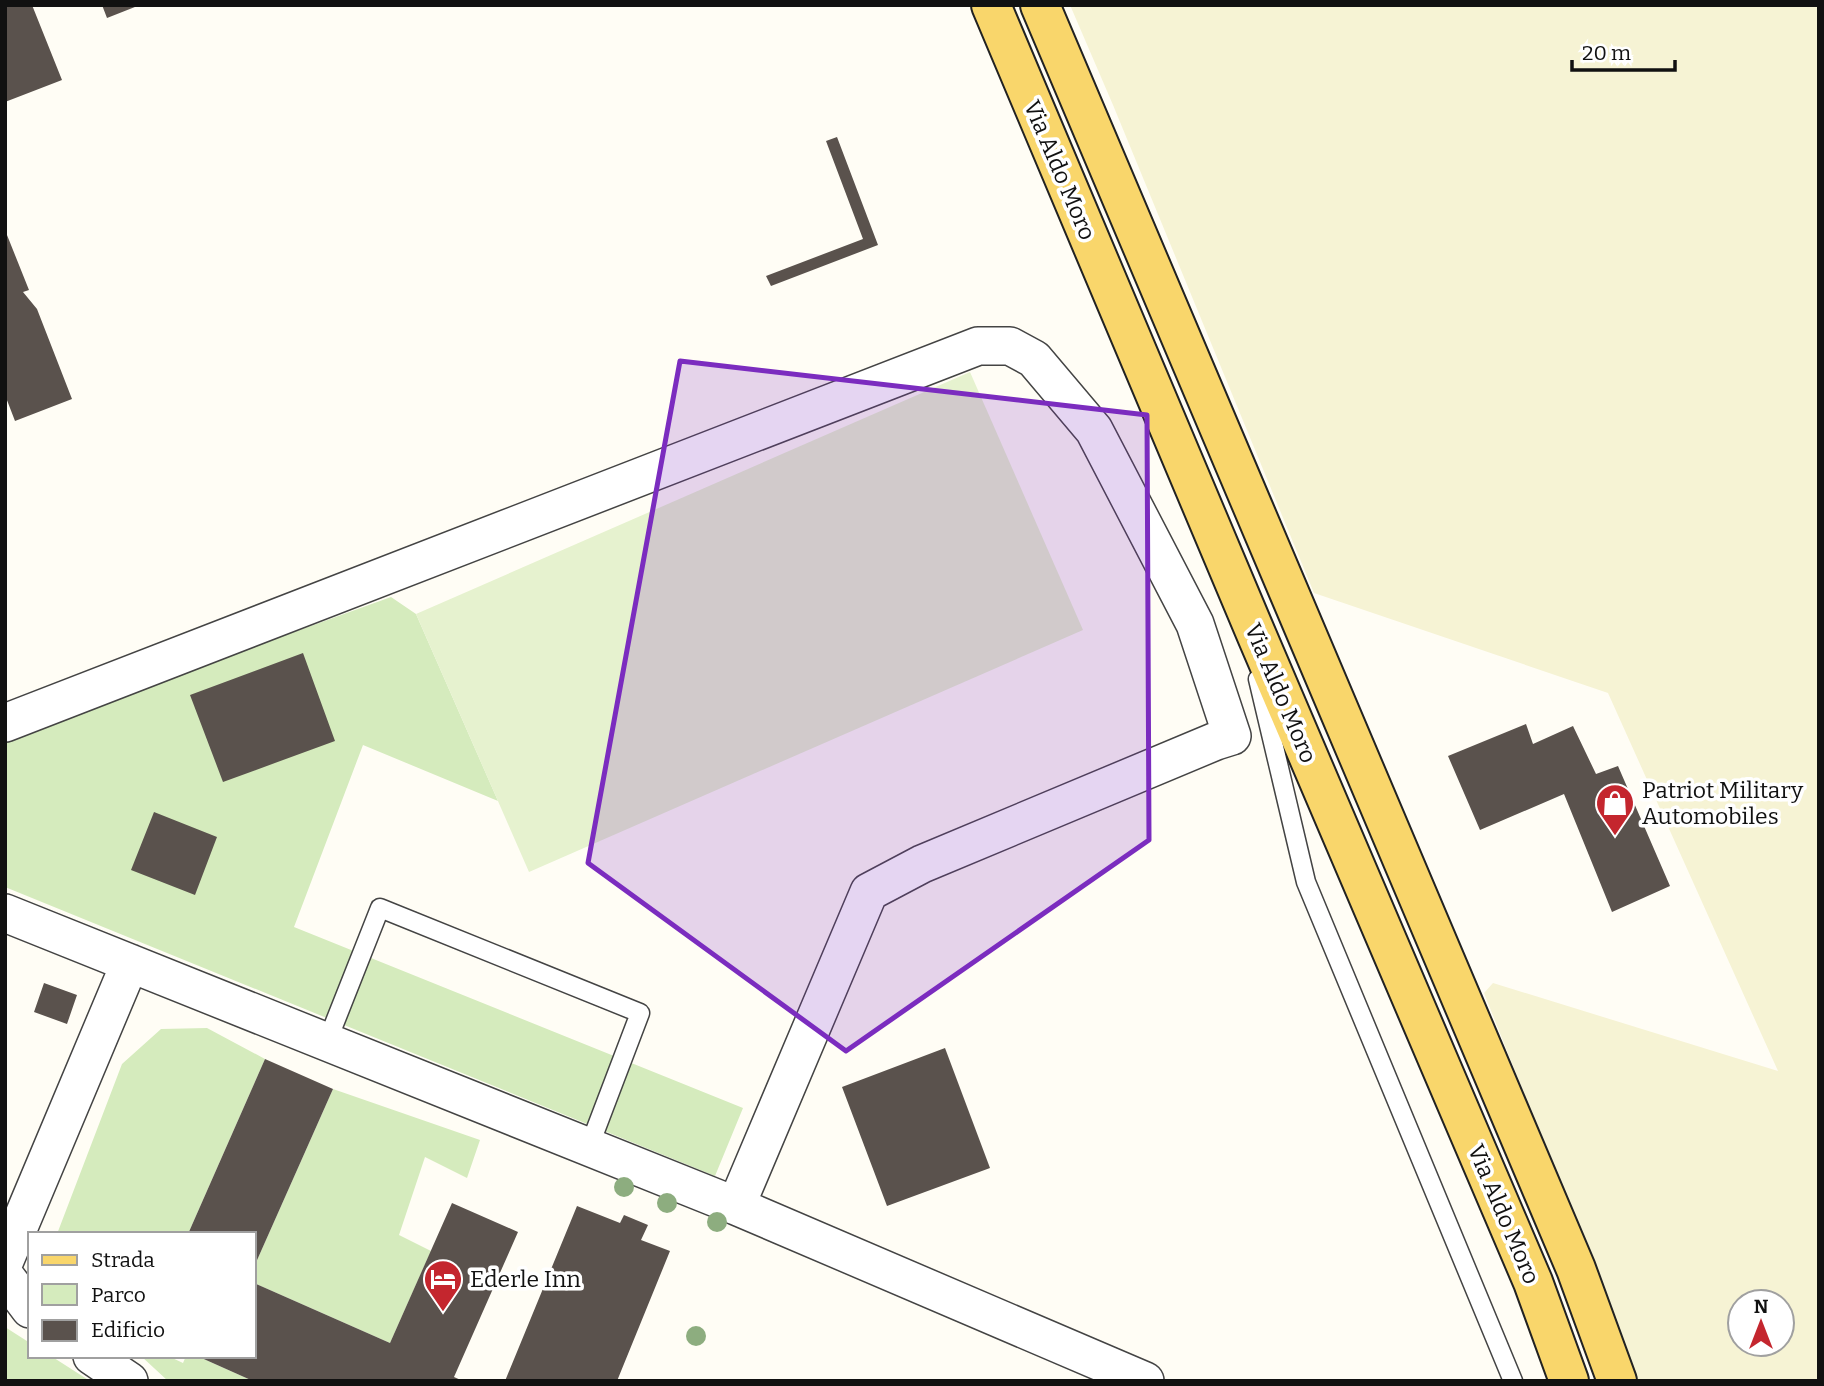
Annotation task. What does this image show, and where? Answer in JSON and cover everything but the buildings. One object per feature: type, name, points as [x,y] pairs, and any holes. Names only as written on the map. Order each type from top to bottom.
[{"type":"main road","name":"Via Aldo Moro","points":[[991,5],[1533,1282],[1569,1381]]},
{"type":"main road","name":"Via Aldo Moro","points":[[1040,5],[1576,1269],[1617,1381]]},
{"type":"street","points":[[5,723],[978,346],[1010,346],[1034,359],[1094,430],[1136,509],[1195,624],[1232,736],[922,864],[869,892],[736,1206]]},
{"type":"street","points":[[5,913],[736,1206],[1145,1381]]},
{"type":"street","points":[[5,1260],[130,963]]},
{"type":"street","points":[[5,1276],[28,1306]]},
{"type":"street","points":[[95,1358],[128,1381]]},
{"type":"lane","points":[[1238,592],[1306,882],[1513,1381]]},
{"type":"lane","points":[[327,1042],[380,908],[640,1013],[589,1147]]},
{"type":"highlighted area","points":[[680,361],[1147,415],[1149,840],[846,1051],[588,863]]},
{"type":"shaded area","points":[[1070,5],[1819,5],[1819,1381],[1638,1381],[1484,993],[1493,983],[1778,1071],[1608,693],[1314,593]]},
{"type":"green space","points":[[970,372],[1083,630],[529,872],[416,614]]},
{"type":"green space","points":[[391,597],[416,614],[498,801],[363,745],[294,927],[743,1108],[715,1176],[5,887],[5,738]]},
{"type":"green space","points":[[207,1028],[265,1059],[189,1232],[58,1232],[122,1064],[161,1029]]},
{"type":"green space","points":[[333,1089],[480,1140],[467,1178],[425,1157],[399,1235],[431,1251],[390,1343],[256,1284],[256,1262]]},
{"type":"green space","points":[[5,1327],[28,1342],[28,1358],[54,1358],[90,1381],[5,1381]]},
{"type":"green space","points":[[143,1358],[172,1358],[183,1363],[185,1358],[201,1358],[253,1381],[168,1381]]},
{"type":"place","name":"Patriot Military Automobiles","points":[[1615,837]]},
{"type":"place","name":"Ederle Inn","points":[[443,1313]]}]
